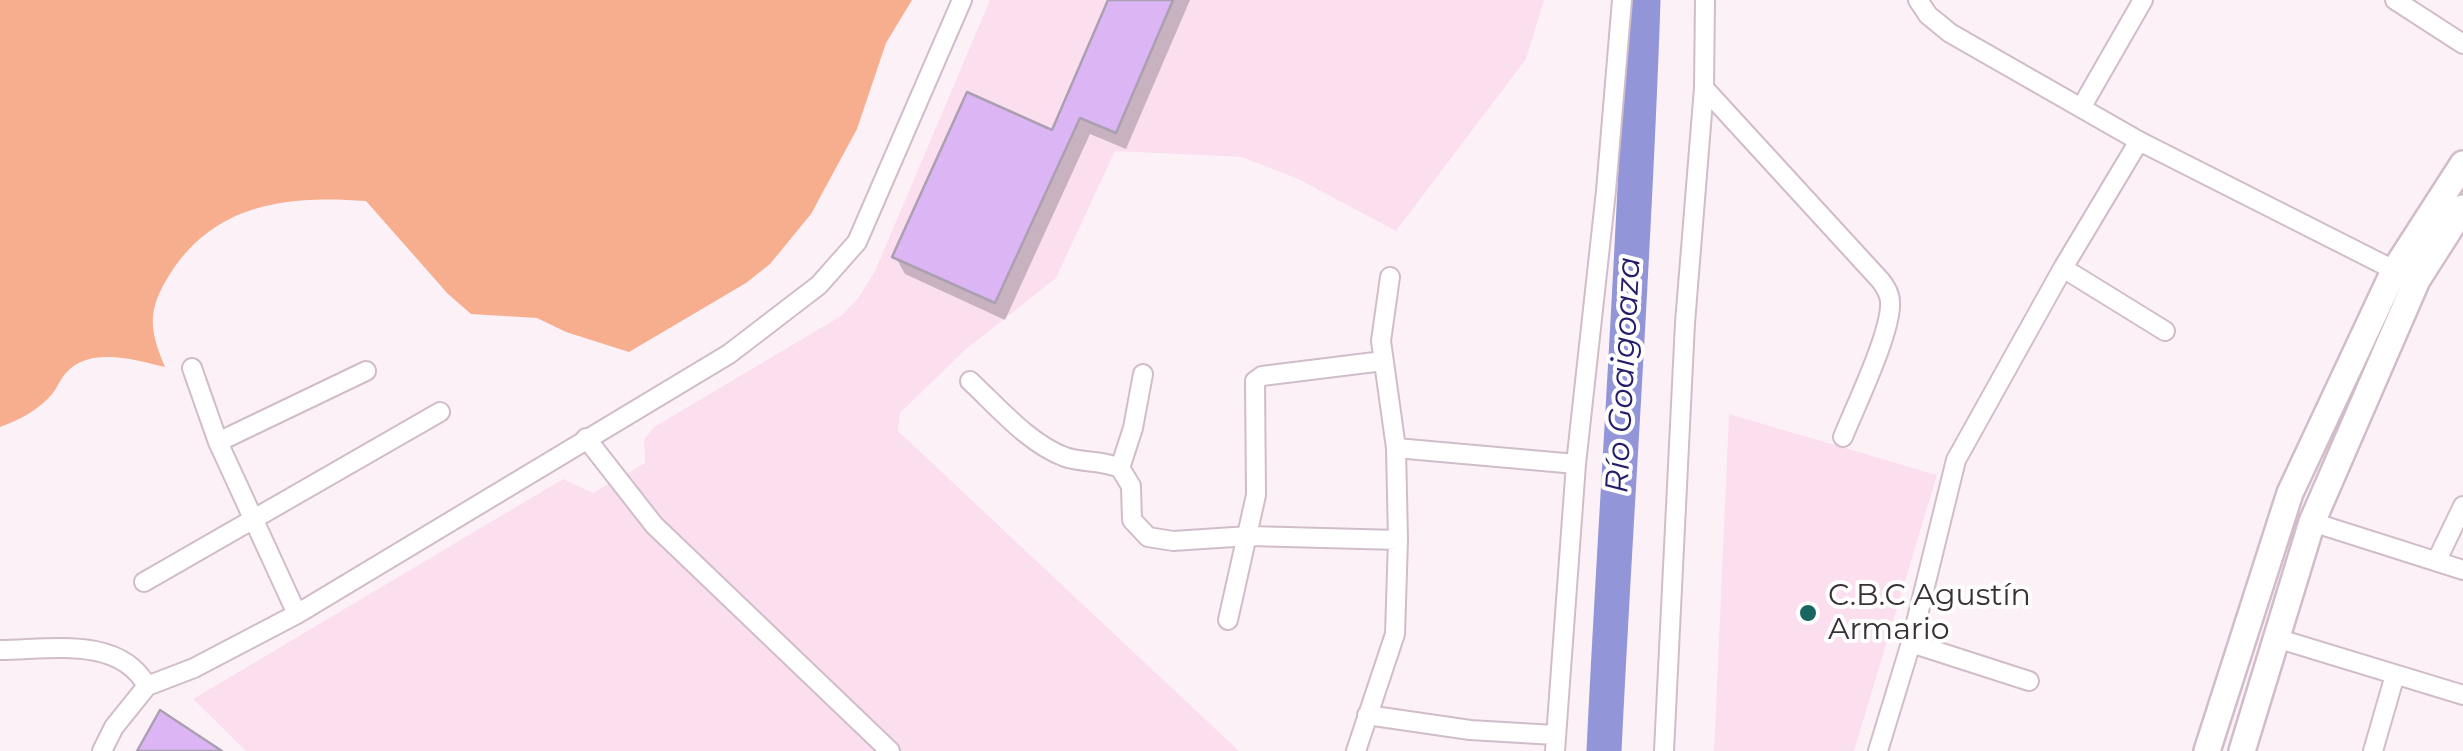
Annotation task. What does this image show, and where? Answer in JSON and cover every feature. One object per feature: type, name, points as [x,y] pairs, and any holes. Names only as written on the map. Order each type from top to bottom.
[{"type":"main road","points":[[2207,751],[2290,493],[2463,164]]},
{"type":"main road","points":[[2242,751],[2312,522],[2405,276],[2463,208]]},
{"type":"street","points":[[102,751],[114,727],[147,686],[194,668],[296,614],[729,354],[819,285],[857,242],[962,0]]},
{"type":"street","points":[[1367,716],[1555,743],[1576,464],[1622,0]]},
{"type":"street","points":[[1664,751],[1685,323],[1704,88],[1705,0]]},
{"type":"street","points":[[1918,0],[1950,33],[2138,142],[2405,276]]},
{"type":"street","points":[[2081,108],[2143,0]]},
{"type":"street","points":[[2394,0],[2463,44]]},
{"type":"street","points":[[1704,88],[1889,294],[1884,333],[1843,436]]},
{"type":"street","points":[[1878,751],[1912,643],[1956,460],[2138,142]]},
{"type":"street","points":[[2063,268],[2166,331]]},
{"type":"street","points":[[1356,751],[1395,634],[1396,448],[1381,342],[1390,277]]},
{"type":"street","points":[[1228,620],[1256,495],[1255,380],[1383,361]]},
{"type":"street","points":[[192,368],[218,442],[296,614]]},
{"type":"street","points":[[218,442],[366,370]]},
{"type":"street","points":[[1120,468],[1133,428],[1143,374]]},
{"type":"street","points":[[970,380],[1051,451],[1070,459],[1120,468],[1131,486],[1132,520],[1148,537],[1173,541],[1248,536],[1398,540]]},
{"type":"street","points":[[144,582],[440,412]]},
{"type":"street","points":[[586,438],[654,524],[890,751]]},
{"type":"street","points":[[1396,448],[1576,464]]},
{"type":"street","points":[[2438,560],[2463,506]]},
{"type":"street","points":[[2312,522],[2463,570]]},
{"type":"street","points":[[2276,638],[2463,696]]},
{"type":"street","points":[[1912,643],[2029,682]]},
{"type":"street","points":[[0,650],[92,649],[114,656],[134,669],[147,686]]},
{"type":"street","points":[[2373,751],[2395,675]]},
{"type":"shaded area","points":[[0,0],[912,0],[886,43],[857,129],[811,214],[770,264],[746,283],[629,352],[566,332],[537,318],[471,314],[448,294],[366,201],[282,203],[231,218],[188,250],[170,274],[157,298],[153,320],[165,367],[113,357],[87,360],[66,373],[36,409],[0,427]]},
{"type":"shaded area","points":[[990,0],[1544,0],[1526,59],[1396,231],[1298,179],[1242,157],[1115,151],[1056,278],[965,350],[900,413],[898,431],[1239,751],[246,751],[193,699],[563,479],[593,493],[645,463],[644,440],[654,427],[841,316],[875,271]]},
{"type":"shaded area","name":"C.B.C Agustín Armario","points":[[1729,414],[1937,475],[1854,751],[1714,751]]},
{"type":"building","points":[[1108,0],[1173,0],[1116,133],[1080,118],[995,303],[892,257],[967,92],[1052,130]]},
{"type":"building","points":[[160,710],[222,751],[137,751]]},
{"type":"waterway","name":"Río Goaigoaza","points":[[1604,751],[1643,0]]},
{"type":"place","name":"C.B.C Agustín Armario","points":[[1808,613]]}]
